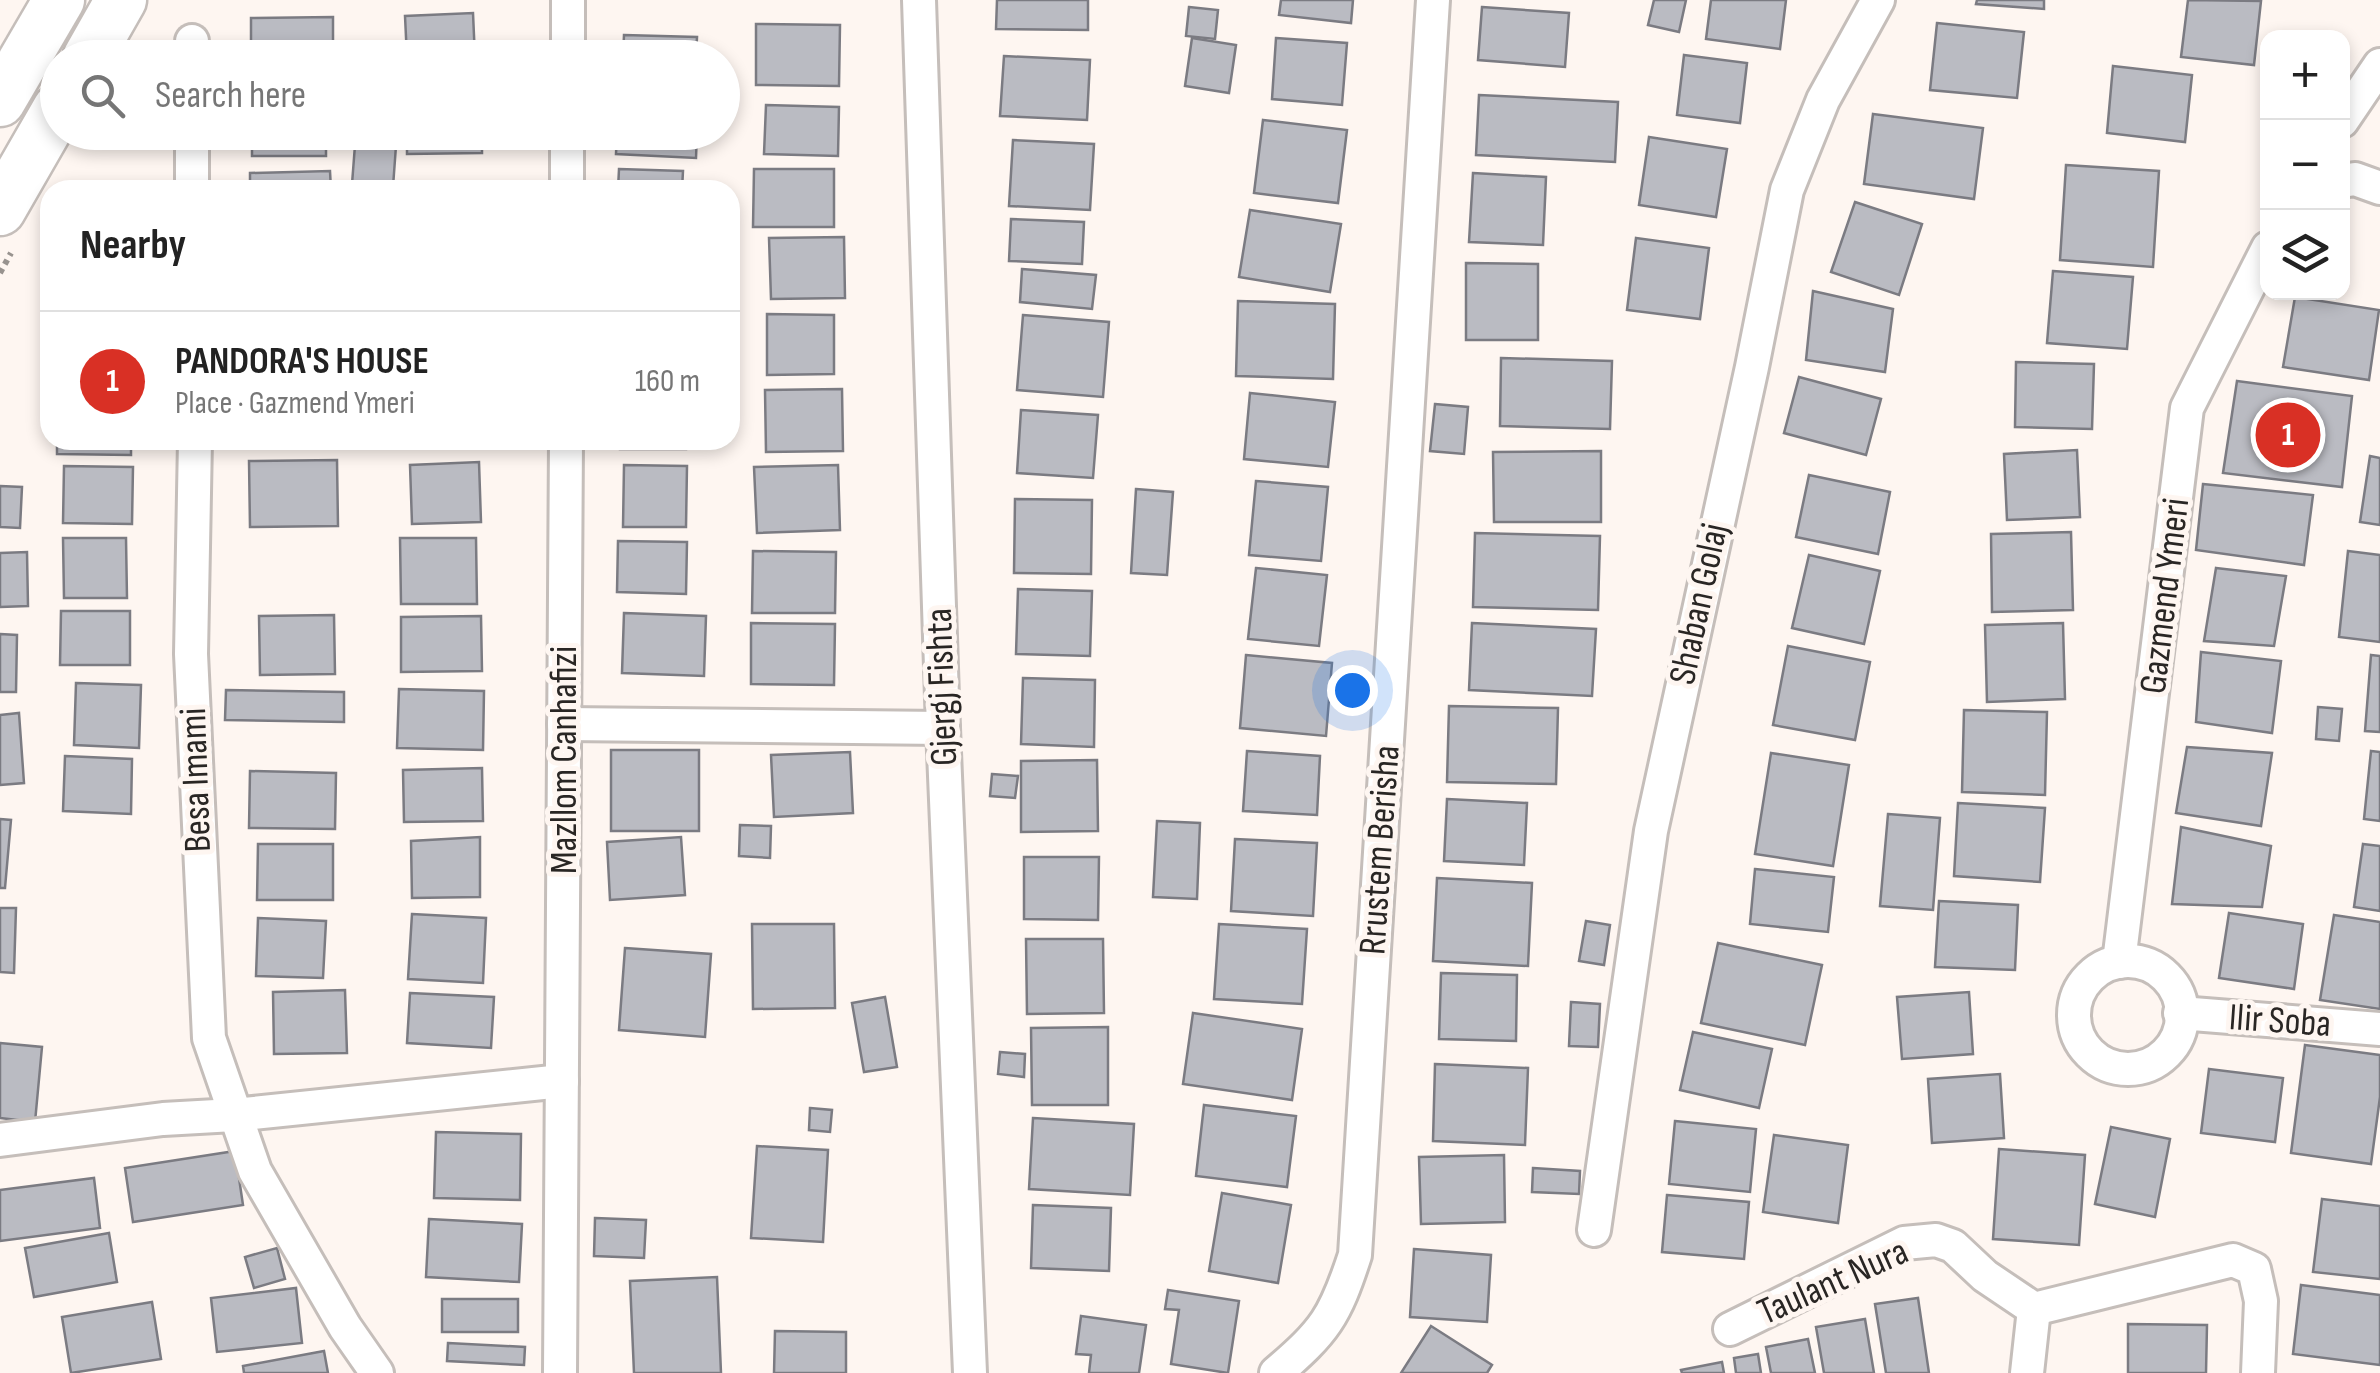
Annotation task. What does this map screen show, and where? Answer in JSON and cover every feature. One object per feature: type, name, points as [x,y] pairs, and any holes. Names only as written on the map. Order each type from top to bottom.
[{"type":"main road","points":[[0,101],[59,0]]},
{"type":"main road","points":[[98,40],[121,0]]},
{"type":"main road","points":[[0,210],[40,140]]},
{"type":"street","points":[[568,0],[568,40]]},
{"type":"street","name":"Gjergj Fishta","points":[[920,0],[943,728],[970,1373]]},
{"type":"street","name":"Rrustem Berisha","points":[[1276,1373],[1314,1340],[1340,1303],[1355,1255],[1432,0]]},
{"type":"street","name":"Shaban Golaj","points":[[1594,1230],[1651,831],[1787,190],[1822,100],[1878,0]]},
{"type":"street","points":[[2343,120],[2380,65]]},
{"type":"street","points":[[192,150],[192,180]]},
{"type":"street","points":[[567,150],[567,180]]},
{"type":"street","points":[[2350,179],[2380,188]]},
{"type":"street","name":"Gazmend Ymeri","points":[[2120,962],[2187,408],[2260,264]]},
{"type":"street","name":"Besa Imami","points":[[195,450],[191,654],[209,1038],[255,1171],[345,1327],[377,1373]]},
{"type":"street","name":"Mazllom Canhafizi","points":[[560,1373],[566,450]]},
{"type":"street","points":[[564,724],[943,728]]},
{"type":"street","points":[[2120,962],[2145,964],[2164,975],[2176,993],[2180,1014],[2172,1045],[2157,1060],[2126,1069],[2096,1058],[2077,1032],[2076,1000],[2094,973],[2120,962]]},
{"type":"street","name":"Ilir Soba","points":[[2180,1014],[2380,1030]]},
{"type":"street","points":[[0,1140],[163,1119],[562,1081]]},
{"type":"street","name":"Taulant Nura","points":[[1730,1329],[1904,1243],[1936,1240],[1952,1246],[2034,1310]]},
{"type":"street","points":[[2027,1373],[2034,1310],[2233,1260],[2254,1269],[2260,1301],[2258,1373]]},
{"type":"building","points":[[997,0],[1088,0],[1088,30],[996,29]]},
{"type":"building","points":[[1281,0],[1353,0],[1351,23],[1279,15]]},
{"type":"building","points":[[1654,0],[1686,0],[1679,32],[1648,25]]},
{"type":"building","points":[[1711,0],[1786,0],[1780,49],[1706,39]]},
{"type":"building","points":[[1977,0],[2044,0],[2044,9],[1976,4]]},
{"type":"building","points":[[2188,0],[2261,1],[2254,65],[2181,57]]},
{"type":"building","points":[[1189,7],[1218,10],[1215,39],[1186,36]]},
{"type":"building","points":[[1482,7],[1569,13],[1565,67],[1478,60]]},
{"type":"building","points":[[473,13],[474,40],[406,40],[405,16]]},
{"type":"building","points":[[333,17],[333,40],[251,40],[251,18]]},
{"type":"building","points":[[1937,23],[2024,32],[2017,98],[1930,90]]},
{"type":"building","points":[[756,24],[840,25],[839,86],[756,85]]},
{"type":"building","points":[[624,35],[697,37],[697,40],[624,40]]},
{"type":"building","points":[[1192,38],[1236,45],[1229,93],[1185,86]]},
{"type":"building","points":[[1276,38],[1347,43],[1342,105],[1272,99]]},
{"type":"building","points":[[1684,55],[1747,63],[1740,123],[1677,115]]},
{"type":"building","points":[[1004,56],[1090,60],[1087,120],[1000,116]]},
{"type":"building","points":[[2113,66],[2192,75],[2185,142],[2107,133]]},
{"type":"building","points":[[1479,95],[1618,102],[1615,162],[1476,155]]},
{"type":"building","points":[[766,105],[839,107],[838,156],[764,154]]},
{"type":"building","points":[[1873,114],[1983,128],[1974,199],[1864,184]]},
{"type":"building","points":[[1263,120],[1347,130],[1338,203],[1254,193]]},
{"type":"building","points":[[1649,137],[1727,149],[1716,217],[1639,205]]},
{"type":"building","points":[[1013,140],[1094,144],[1090,210],[1009,206]]},
{"type":"building","points":[[252,150],[326,150],[326,156],[252,156]]},
{"type":"building","points":[[355,150],[396,150],[394,180],[352,180]]},
{"type":"building","points":[[407,150],[482,150],[482,153],[407,154]]},
{"type":"building","points":[[616,150],[696,150],[696,158],[616,154]]},
{"type":"building","points":[[2066,165],[2159,171],[2153,267],[2060,260]]},
{"type":"building","points":[[619,169],[683,171],[683,180],[618,180]]},
{"type":"building","points":[[754,169],[834,169],[834,227],[753,227]]},
{"type":"building","points":[[330,171],[330,180],[250,180],[250,173]]},
{"type":"building","points":[[1473,173],[1546,177],[1543,245],[1469,242]]},
{"type":"building","points":[[1855,202],[1922,224],[1899,295],[1831,272]]},
{"type":"building","points":[[1250,210],[1341,224],[1330,292],[1239,277]]},
{"type":"building","points":[[1011,219],[1084,222],[1082,264],[1009,261]]},
{"type":"building","points":[[844,237],[845,298],[771,299],[769,238]]},
{"type":"building","points":[[1636,238],[1709,248],[1700,319],[1627,310]]},
{"type":"building","points":[[1466,263],[1538,264],[1538,340],[1466,340]]},
{"type":"building","points":[[1022,269],[1096,275],[1092,309],[1020,302]]},
{"type":"building","points":[[2053,271],[2133,277],[2127,349],[2047,343]]},
{"type":"building","points":[[1813,291],[1893,309],[1885,372],[1806,360]]},
{"type":"building","points":[[2294,300],[2379,310],[2369,380],[2283,367]]},
{"type":"building","points":[[1238,301],[1335,304],[1333,379],[1236,376]]},
{"type":"building","points":[[767,314],[834,315],[834,374],[767,375]]},
{"type":"building","points":[[1023,315],[1109,322],[1103,397],[1017,390]]},
{"type":"building","points":[[1501,358],[1612,361],[1610,429],[1500,426]]},
{"type":"building","points":[[2016,362],[2094,364],[2092,429],[2015,427]]},
{"type":"building","points":[[1799,377],[1881,399],[1866,455],[1784,433]]},
{"type":"building","points":[[2237,381],[2352,396],[2342,487],[2223,473]]},
{"type":"building","points":[[842,389],[843,451],[766,452],[765,390]]},
{"type":"building","points":[[1250,393],[1335,402],[1328,467],[1244,459]]},
{"type":"building","points":[[1435,404],[1468,407],[1464,454],[1430,451]]},
{"type":"building","points":[[1021,410],[1098,415],[1093,478],[1017,473]]},
{"type":"building","points":[[57,450],[131,450],[131,455],[57,454]]},
{"type":"building","points":[[2077,450],[2080,517],[2007,520],[2004,454]]},
{"type":"building","points":[[1601,451],[1601,522],[1494,522],[1493,452]]},
{"type":"building","points":[[2370,456],[2380,458],[2380,525],[2360,522]]},
{"type":"building","points":[[337,460],[338,526],[250,527],[249,461]]},
{"type":"building","points":[[479,462],[481,522],[412,524],[410,465]]},
{"type":"building","points":[[624,465],[687,466],[686,527],[623,527]]},
{"type":"building","points":[[838,465],[840,530],[757,533],[754,467]]},
{"type":"building","points":[[64,466],[133,467],[132,524],[63,523]]},
{"type":"building","points":[[1809,475],[1890,492],[1878,554],[1796,537]]},
{"type":"building","points":[[1256,481],[1328,487],[1321,561],[1249,555]]},
{"type":"building","points":[[2203,484],[2313,495],[2304,565],[2196,550]]},
{"type":"building","points":[[0,486],[22,487],[20,528],[0,527]]},
{"type":"building","points":[[1136,489],[1173,492],[1167,575],[1131,573]]},
{"type":"building","points":[[1015,499],[1092,500],[1091,574],[1014,573]]},
{"type":"building","points":[[2071,532],[2073,610],[1992,612],[1991,534]]},
{"type":"building","points":[[1475,533],[1600,536],[1598,610],[1473,607]]},
{"type":"building","points":[[63,538],[126,538],[127,598],[64,598]]},
{"type":"building","points":[[400,538],[476,538],[477,604],[401,604]]},
{"type":"building","points":[[618,541],[687,542],[686,594],[617,592]]},
{"type":"building","points":[[753,551],[836,552],[835,613],[752,613]]},
{"type":"building","points":[[2348,551],[2380,555],[2380,642],[2339,637]]},
{"type":"building","points":[[27,552],[28,606],[0,607],[0,553]]},
{"type":"building","points":[[1809,555],[1880,571],[1864,644],[1792,628]]},
{"type":"building","points":[[1256,568],[1327,575],[1319,646],[1248,639]]},
{"type":"building","points":[[2216,568],[2286,576],[2274,646],[2204,641]]},
{"type":"building","points":[[1018,589],[1092,591],[1090,656],[1016,654]]},
{"type":"building","points":[[61,611],[130,611],[130,665],[60,665]]},
{"type":"building","points":[[624,613],[706,616],[704,676],[622,673]]},
{"type":"building","points":[[334,615],[335,674],[260,675],[259,616]]},
{"type":"building","points":[[481,616],[482,671],[401,672],[401,617]]},
{"type":"building","points":[[751,623],[835,624],[834,685],[751,684]]},
{"type":"building","points":[[1472,623],[1596,629],[1592,696],[1469,690]]},
{"type":"building","points":[[2063,623],[2065,699],[1987,702],[1985,625]]},
{"type":"building","points":[[0,634],[17,635],[16,692],[0,692]]},
{"type":"building","points":[[1788,646],[1870,662],[1855,740],[1773,725]]},
{"type":"building","points":[[2201,652],[2281,661],[2272,733],[2196,722]]},
{"type":"building","points":[[1246,655],[1332,663],[1326,736],[1240,728]]},
{"type":"building","points":[[2371,655],[2380,656],[2380,732],[2365,731]]},
{"type":"building","points":[[1023,678],[1095,680],[1094,747],[1021,744]]},
{"type":"building","points":[[76,683],[141,685],[139,748],[74,745]]},
{"type":"building","points":[[399,689],[484,691],[483,750],[397,748]]},
{"type":"building","points":[[226,690],[344,692],[344,722],[225,720]]},
{"type":"building","points":[[1449,706],[1558,708],[1556,784],[1447,782]]},
{"type":"building","points":[[2318,707],[2342,709],[2339,741],[2316,739]]},
{"type":"building","points":[[1964,710],[2047,712],[2045,795],[1962,792]]},
{"type":"building","points":[[19,713],[24,783],[0,785],[0,715]]},
{"type":"building","points":[[2187,747],[2272,753],[2261,826],[2176,813]]},
{"type":"building","points":[[611,750],[699,750],[699,831],[611,831]]},
{"type":"building","points":[[1247,751],[1320,756],[1317,815],[1243,811]]},
{"type":"building","points":[[2371,751],[2380,752],[2380,821],[2364,819]]},
{"type":"building","points":[[850,752],[853,813],[774,817],[771,755]]},
{"type":"building","points":[[1771,753],[1849,765],[1833,866],[1755,854]]},
{"type":"building","points":[[65,756],[132,759],[131,814],[63,811]]},
{"type":"building","points":[[1097,760],[1098,831],[1021,832],[1021,761]]},
{"type":"building","points":[[482,768],[483,821],[404,822],[403,770]]},
{"type":"building","points":[[250,771],[336,773],[335,829],[249,828]]},
{"type":"building","points":[[992,774],[1018,776],[1015,798],[990,796]]},
{"type":"building","points":[[1447,799],[1527,803],[1524,865],[1444,861]]},
{"type":"building","points":[[1958,803],[2045,808],[2040,882],[1954,876]]},
{"type":"building","points":[[1888,814],[1940,818],[1933,910],[1880,906]]},
{"type":"building","points":[[0,819],[11,820],[5,888],[0,888]]},
{"type":"building","points":[[1157,821],[1200,823],[1197,899],[1153,897]]},
{"type":"building","points":[[740,825],[771,826],[770,858],[739,856]]},
{"type":"building","points":[[2181,827],[2271,846],[2262,907],[2172,904]]},
{"type":"building","points":[[480,837],[480,897],[412,898],[411,841]]},
{"type":"building","points":[[681,837],[685,895],[610,900],[607,842]]},
{"type":"building","points":[[1235,839],[1317,843],[1313,916],[1231,911]]},
{"type":"building","points":[[258,844],[333,844],[333,900],[257,900]]},
{"type":"building","points":[[2363,844],[2380,846],[2380,911],[2354,907]]},
{"type":"building","points":[[1024,857],[1099,857],[1098,920],[1024,919]]},
{"type":"building","points":[[1755,869],[1834,877],[1828,932],[1750,924]]},
{"type":"building","points":[[1437,878],[1532,883],[1528,966],[1433,961]]},
{"type":"building","points":[[1939,901],[2018,905],[2015,970],[1935,967]]},
{"type":"building","points":[[0,908],[16,908],[14,973],[0,972]]},
{"type":"building","points":[[2229,913],[2303,924],[2294,989],[2219,978]]},
{"type":"building","points":[[412,914],[486,918],[483,983],[408,979]]},
{"type":"building","points":[[2334,915],[2380,922],[2380,1009],[2320,1000]]},
{"type":"building","points":[[258,918],[326,921],[323,978],[256,976]]},
{"type":"building","points":[[1586,921],[1610,925],[1604,965],[1579,961]]},
{"type":"building","points":[[752,924],[834,924],[835,1008],[753,1009]]},
{"type":"building","points":[[1219,924],[1307,929],[1302,1004],[1214,999]]},
{"type":"building","points":[[1026,939],[1103,939],[1104,1013],[1027,1014]]},
{"type":"building","points":[[1718,943],[1822,965],[1805,1045],[1701,1023]]},
{"type":"building","points":[[625,948],[711,954],[705,1037],[619,1030]]},
{"type":"building","points":[[1441,973],[1517,975],[1516,1041],[1439,1039]]},
{"type":"building","points":[[345,990],[347,1053],[274,1054],[273,992]]},
{"type":"building","points":[[1969,992],[1973,1054],[1902,1059],[1897,997]]},
{"type":"building","points":[[410,993],[494,997],[491,1048],[407,1043]]},
{"type":"building","points":[[885,997],[897,1067],[864,1072],[852,1003]]},
{"type":"building","points":[[1571,1002],[1600,1004],[1598,1047],[1569,1046]]},
{"type":"building","points":[[1193,1013],[1302,1029],[1292,1100],[1183,1084]]},
{"type":"building","points":[[1108,1027],[1108,1105],[1032,1105],[1031,1028]]},
{"type":"building","points":[[1693,1032],[1772,1049],[1759,1108],[1680,1090]]},
{"type":"building","points":[[0,1043],[42,1047],[35,1122],[0,1118]]},
{"type":"building","points":[[2305,1045],[2380,1055],[2380,1097],[2371,1164],[2291,1153]]},
{"type":"building","points":[[1000,1052],[1025,1054],[1024,1077],[998,1074]]},
{"type":"building","points":[[1435,1064],[1528,1068],[1525,1145],[1433,1141]]},
{"type":"building","points":[[2209,1069],[2283,1078],[2275,1142],[2201,1133]]},
{"type":"building","points":[[2000,1074],[2004,1138],[1932,1143],[1928,1079]]},
{"type":"building","points":[[1204,1105],[1296,1116],[1287,1187],[1196,1176]]},
{"type":"building","points":[[810,1108],[832,1110],[830,1132],[809,1130]]},
{"type":"building","points":[[1033,1118],[1134,1124],[1130,1195],[1029,1189]]},
{"type":"building","points":[[1675,1121],[1756,1129],[1750,1192],[1669,1184]]},
{"type":"building","points":[[2111,1127],[2170,1139],[2155,1217],[2095,1204]]},
{"type":"building","points":[[436,1132],[521,1134],[520,1200],[434,1198]]},
{"type":"building","points":[[1774,1135],[1848,1145],[1838,1223],[1763,1212]]},
{"type":"building","points":[[757,1146],[828,1150],[823,1242],[751,1238]]},
{"type":"building","points":[[1999,1149],[2085,1155],[2079,1245],[1993,1239]]},
{"type":"building","points":[[235,1151],[243,1205],[133,1222],[125,1168]]},
{"type":"building","points":[[1504,1155],[1505,1222],[1421,1224],[1419,1157]]},
{"type":"building","points":[[1533,1168],[1580,1171],[1579,1194],[1532,1192]]},
{"type":"building","points":[[94,1178],[100,1228],[0,1241],[0,1190]]},
{"type":"building","points":[[1222,1193],[1291,1205],[1278,1283],[1209,1271]]},
{"type":"building","points":[[1667,1195],[1749,1202],[1744,1259],[1662,1252]]},
{"type":"building","points":[[2322,1199],[2380,1206],[2380,1279],[2313,1272]]},
{"type":"building","points":[[1033,1205],[1111,1208],[1109,1271],[1031,1268]]},
{"type":"building","points":[[595,1218],[646,1220],[644,1258],[594,1256]]},
{"type":"building","points":[[429,1219],[522,1224],[519,1282],[426,1277]]},
{"type":"building","points":[[109,1233],[117,1282],[34,1297],[25,1248]]},
{"type":"building","points":[[277,1248],[285,1279],[254,1288],[245,1257]]},
{"type":"building","points":[[1414,1249],[1491,1255],[1487,1322],[1410,1317]]},
{"type":"building","points":[[717,1277],[721,1373],[634,1373],[630,1281]]},
{"type":"building","points":[[2301,1285],[2380,1295],[2380,1365],[2293,1354]]},
{"type":"building","points":[[296,1288],[302,1343],[217,1352],[211,1298]]},
{"type":"building","points":[[1168,1290],[1239,1301],[1228,1373],[1171,1364],[1179,1310],[1165,1309]]},
{"type":"building","points":[[1918,1298],[1929,1373],[1886,1373],[1875,1304]]},
{"type":"building","points":[[442,1299],[518,1299],[518,1332],[442,1332]]},
{"type":"building","points":[[152,1302],[161,1359],[71,1373],[62,1317]]},
{"type":"building","points":[[1081,1316],[1146,1325],[1139,1373],[1089,1373],[1091,1355],[1076,1354]]},
{"type":"building","points":[[1865,1319],[1874,1373],[1824,1373],[1816,1327]]},
{"type":"building","points":[[2128,1324],[2207,1325],[2206,1373],[2128,1373]]},
{"type":"building","points":[[1431,1326],[1492,1365],[1487,1373],[1401,1373]]},
{"type":"building","points":[[775,1331],[846,1332],[846,1373],[774,1373]]},
{"type":"building","points":[[1808,1339],[1815,1373],[1771,1373],[1766,1347]]},
{"type":"building","points":[[448,1343],[525,1347],[524,1365],[447,1361]]},
{"type":"building","points":[[324,1351],[328,1373],[244,1373],[243,1366]]},
{"type":"building","points":[[1758,1354],[1761,1373],[1736,1373],[1734,1358]]},
{"type":"building","points":[[1722,1362],[1724,1373],[1681,1370]]},
{"type":"place","name":"PANDORA'S HOUSE","points":[[2288,435]]}]
